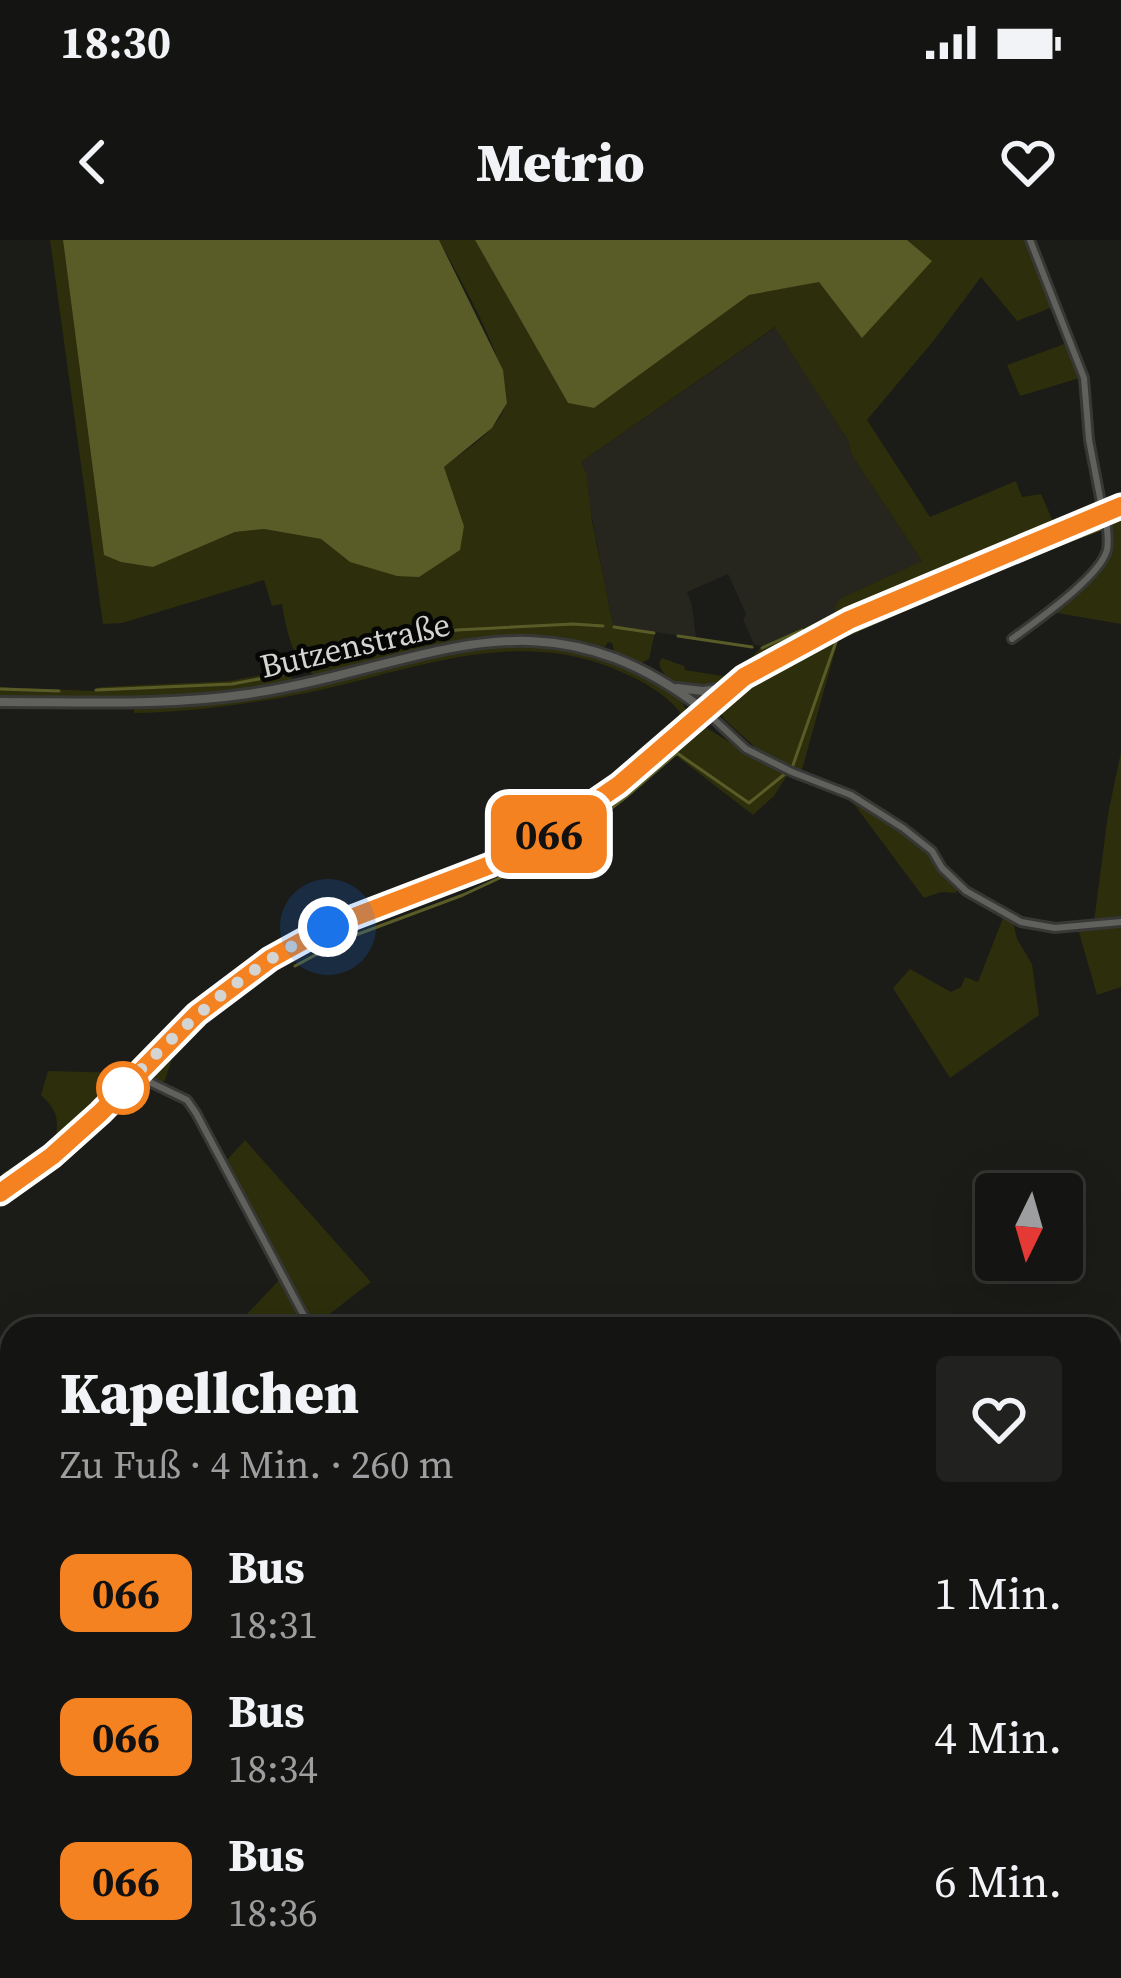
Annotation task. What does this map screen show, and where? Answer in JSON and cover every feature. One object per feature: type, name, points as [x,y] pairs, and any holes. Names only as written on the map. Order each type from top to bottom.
[{"type":"main road","points":[[675,687],[718,688],[849,620],[1121,506]]},
{"type":"main road","name":"Butzenstraße","points":[[0,702],[128,702],[241,695],[463,645],[528,640],[571,644],[606,654],[675,687],[708,714]]},
{"type":"main road","points":[[0,1192],[73,1138],[197,1014],[270,959],[328,927],[490,865],[536,842],[619,785],[708,714],[744,677]]},
{"type":"street","points":[[1012,638],[1048,611],[1107,552],[1084,378],[1030,240]]},
{"type":"street","points":[[708,714],[746,749],[851,795],[903,828],[921,841],[953,881],[1021,922],[1055,928],[1121,922]]},
{"type":"street","points":[[135,1075],[187,1100],[305,1317]]},
{"type":"shaded area","points":[[50,240],[63,240],[104,555],[153,567],[235,532],[264,529],[321,539],[350,562],[464,526],[444,467],[494,425],[505,407],[506,392],[483,324],[439,240],[475,240],[568,403],[594,408],[749,295],[931,260],[907,240],[1026,240],[1053,307],[1017,321],[981,277],[867,420],[930,517],[1016,481],[1022,497],[1041,494],[1056,528],[834,622],[715,687],[690,686],[668,677],[659,664],[662,658],[685,670],[723,676],[746,664],[762,646],[836,613],[841,598],[922,561],[775,327],[581,462],[613,625],[655,632],[649,659],[641,663],[614,651],[608,642],[605,647],[503,635],[425,648],[323,677],[298,659],[282,604],[272,606],[264,580],[122,623],[103,624]]},
{"type":"shaded area","points":[[63,240],[439,240],[503,370],[507,403],[492,428],[444,467],[464,526],[460,550],[419,577],[397,576],[350,562],[321,539],[264,529],[235,532],[153,567],[104,555]]},
{"type":"shaded area","points":[[475,240],[907,240],[932,261],[862,338],[819,282],[749,295],[594,408],[568,403]]},
{"type":"shaded area","points":[[776,327],[922,561],[841,598],[837,613],[762,646],[754,645],[728,574],[687,592],[696,638],[613,626],[581,462]]},
{"type":"shaded area","points":[[1067,343],[1080,378],[1020,396],[1007,365]]},
{"type":"shaded area","points":[[1121,509],[1121,624],[1051,612],[1102,565],[1111,550],[1111,528],[1105,525]]},
{"type":"shaded area","points":[[1099,518],[1103,526],[1066,544],[839,637],[801,773],[756,748],[720,712],[729,697],[772,668],[862,618]]},
{"type":"shaded area","points":[[521,644],[578,651],[632,669],[678,698],[686,718],[617,780],[546,829],[470,869],[298,938],[201,1006],[201,1001],[236,973],[311,927],[482,861],[536,833],[609,779],[677,720],[680,712],[658,691],[621,672],[573,656],[535,652],[459,657],[243,704],[134,713],[136,706],[294,692],[413,659]]},
{"type":"shaded area","points":[[293,669],[289,683],[217,693],[0,698],[0,687],[94,691],[229,681]]},
{"type":"shaded area","points":[[702,725],[788,774],[774,796],[753,815],[674,754],[603,813],[536,855],[470,886],[343,934],[273,972],[175,1050],[165,1080],[160,1084],[147,1079],[145,1070],[187,1031],[277,960],[352,921],[525,853],[592,810]]},
{"type":"shaded area","points":[[1121,752],[1121,919],[1094,922],[1108,814]]},
{"type":"shaded area","points":[[851,800],[916,841],[957,888],[956,893],[924,898]]},
{"type":"shaded area","points":[[1003,918],[1013,922],[1032,964],[1039,1015],[950,1078],[893,988],[910,969],[951,992],[961,987],[965,977],[978,982]]},
{"type":"shaded area","points":[[1121,925],[1121,987],[1097,995],[1078,929]]},
{"type":"shaded area","points":[[196,1005],[57,1146],[0,1185],[2,1173],[55,1144],[56,1117],[41,1095],[48,1071],[127,1073]]},
{"type":"shaded area","points":[[245,1140],[371,1282],[326,1317],[308,1317],[227,1160]]},
{"type":"shaded area","points":[[281,1278],[302,1317],[244,1317]]},
{"type":"waterway","points":[[1104,500],[1121,494]]},
{"type":"waterway","points":[[836,615],[1053,523]]},
{"type":"waterway","points":[[792,768],[837,639],[1103,528]]},
{"type":"waterway","points":[[305,668],[457,630],[603,626]]},
{"type":"waterway","points":[[614,627],[654,633]]},
{"type":"waterway","points":[[762,648],[802,630]]},
{"type":"waterway","points":[[678,636],[752,647]]},
{"type":"waterway","points":[[96,690],[232,684],[291,673]]},
{"type":"waterway","points":[[0,689],[59,691]]},
{"type":"waterway","points":[[295,966],[345,939],[463,895],[553,853],[677,753],[749,803],[786,773]]},
{"type":"bus line","name":"066","points":[[0,1193],[73,1138],[197,1014],[280,953],[349,919],[490,865],[556,830],[619,785],[744,677],[808,640],[1121,506]]},
{"type":"route","points":[[123,1088],[117,1094],[221,994],[270,959],[328,927]]}]
